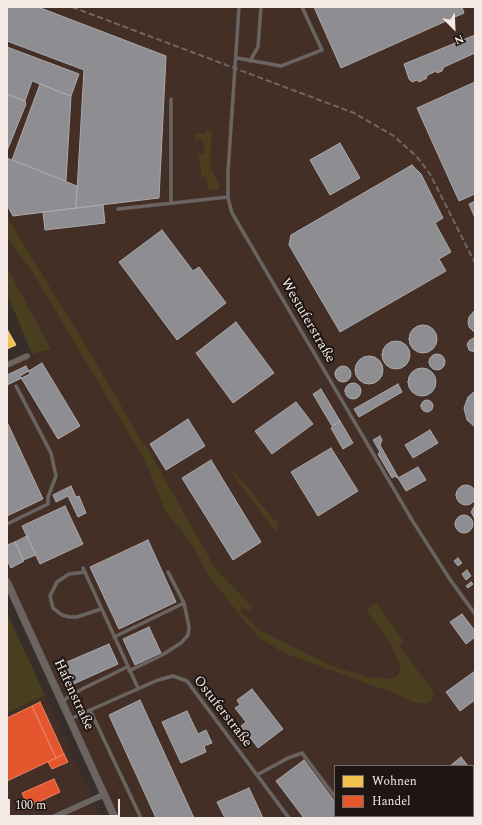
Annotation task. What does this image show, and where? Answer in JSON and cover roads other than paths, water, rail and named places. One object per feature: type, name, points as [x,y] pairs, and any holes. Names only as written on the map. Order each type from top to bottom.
[{"type":"street","points":[[7,365],[27,356]]},
{"type":"street","name":"Hafenstraße","points":[[7,582],[115,818]]},
{"type":"street","points":[[52,818],[105,794]]},
{"type":"lane","name":"Westuferstraße","points":[[239,7],[228,197],[232,213],[375,459],[449,578],[475,614]]},
{"type":"lane","points":[[250,61],[258,47],[261,7]]},
{"type":"lane","points":[[237,58],[281,66],[322,50],[302,7]]},
{"type":"lane","points":[[171,99],[171,203]]},
{"type":"lane","points":[[118,209],[228,197]]},
{"type":"lane","points":[[7,524],[48,504],[48,497],[56,476],[51,453],[16,386]]},
{"type":"lane","points":[[83,568],[138,688]]},
{"type":"lane","points":[[85,572],[69,574],[57,582],[50,596],[53,608],[62,615],[69,617],[77,617],[102,609]]},
{"type":"lane","points":[[62,701],[82,689],[162,655],[181,643],[188,635],[189,627],[184,603],[168,572]]},
{"type":"lane","points":[[114,637],[184,603]]},
{"type":"lane","name":"Ostuferstraße","points":[[70,719],[158,680],[173,676],[187,681],[289,818]]},
{"type":"lane","points":[[90,710],[140,818]]},
{"type":"lane","points":[[257,775],[288,758],[302,753],[334,796]]},
{"type":"railway","points":[[72,7],[354,113],[394,136],[417,157],[430,174],[475,263]]}]
